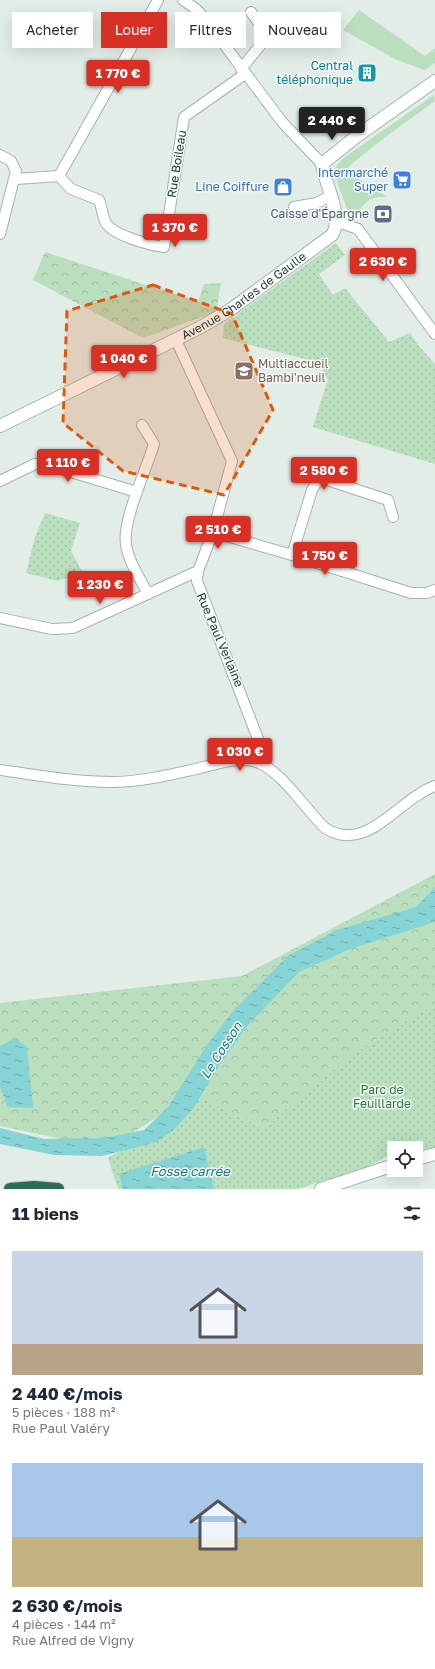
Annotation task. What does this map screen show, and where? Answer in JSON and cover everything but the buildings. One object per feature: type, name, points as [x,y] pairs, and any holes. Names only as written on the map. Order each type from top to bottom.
[{"type":"highway","points":[[10,1189],[34,1187],[58,1189]]},
{"type":"street","points":[[16,179],[59,176],[158,0]]},
{"type":"street","points":[[183,0],[196,9],[206,20],[282,122],[322,164],[336,221],[358,229],[435,334]]},
{"type":"street","points":[[243,71],[268,36],[251,12]]},
{"type":"street","name":"Rue Boileau","points":[[59,176],[71,189],[99,200],[105,222],[115,232],[150,245],[164,247],[184,117],[243,71]]},
{"type":"street","points":[[322,164],[357,136],[435,81]]},
{"type":"street","points":[[0,155],[11,161],[16,171],[16,179],[0,234]]},
{"type":"street","points":[[294,207],[317,203],[330,196]]},
{"type":"street","name":"Avenue Charles de Gaulle","points":[[0,426],[201,328],[230,310],[332,235],[335,230],[336,221]]},
{"type":"street","name":"Rue Paul Verlaine","points":[[176,340],[232,461],[213,532],[198,571],[198,589],[247,707],[260,744],[262,757],[259,763]]},
{"type":"street","points":[[142,425],[154,444],[137,492],[126,532],[125,543],[129,555],[148,594]]},
{"type":"street","points":[[0,481],[35,464],[44,464],[137,492]]},
{"type":"street","points":[[292,555],[312,490],[319,481],[324,479],[388,500],[393,517]]},
{"type":"street","points":[[213,532],[292,555],[411,593],[426,593],[435,590]]},
{"type":"street","points":[[0,618],[52,629],[73,628],[198,571]]},
{"type":"street","points":[[0,770],[81,781],[113,782],[157,777],[230,762],[249,760],[259,763],[276,773],[325,828],[340,835],[357,835],[369,831],[418,794],[435,786]]},
{"type":"street","points":[[423,1157],[435,1154]]},
{"type":"street","points":[[322,1189],[387,1167]]},
{"type":"highlighted area","points":[[153,285],[232,314],[273,410],[224,495],[123,471],[63,423],[67,311]]},
{"type":"green space","points":[[359,10],[425,56],[435,48],[435,63],[425,70],[397,60],[343,30]]},
{"type":"green space","points":[[434,95],[435,101],[384,138],[348,167],[357,178],[387,197],[376,197],[368,200],[356,215],[347,209],[334,173],[337,165],[345,157]]},
{"type":"green space","points":[[336,243],[345,255],[319,274],[333,295],[345,288],[389,342],[410,333],[418,345],[435,364],[435,464],[313,427],[328,379],[317,362],[223,338],[224,324]]},
{"type":"green space","points":[[45,252],[198,302],[204,284],[221,283],[216,312],[143,338],[33,280]]},
{"type":"green space","points":[[45,513],[80,523],[71,550],[82,572],[58,581],[26,573],[35,537]]},
{"type":"green space","points":[[435,874],[435,1004],[354,1053],[264,1128],[193,1094],[132,1133],[81,1143],[0,1126],[0,1003],[242,976]]},
{"type":"green space","name":"Parc de Feuillarde","points":[[435,1004],[435,1149],[423,1149],[423,1141],[387,1141],[387,1156],[371,1165],[298,1189],[118,1189],[108,1158],[164,1124],[193,1094],[264,1128],[354,1053]]},
{"type":"water","name":"Le Cosson","points":[[435,887],[435,922],[350,949],[299,972],[247,1026],[218,1067],[195,1106],[174,1130],[157,1142],[102,1156],[54,1155],[0,1144],[0,1128],[44,1139],[104,1138],[144,1130],[168,1107],[207,1045],[233,1011],[288,956],[337,930],[416,907]]},
{"type":"water","points":[[15,1038],[27,1047],[33,1108],[8,1107],[0,1086],[0,1046]]},
{"type":"water","name":"Fosse carrée","points":[[204,1147],[214,1189],[123,1189],[119,1174]]},
{"type":"place","name":"Central téléphonique","points":[[367,73]]},
{"type":"place","name":"Intermarché Super","points":[[402,180]]},
{"type":"place","name":"Line Coiffure","points":[[283,187]]},
{"type":"place","name":"Caisse d'Épargne","points":[[383,214]]},
{"type":"place","name":"Multiaccueil Bambi'neuil","points":[[244,371]]}]
